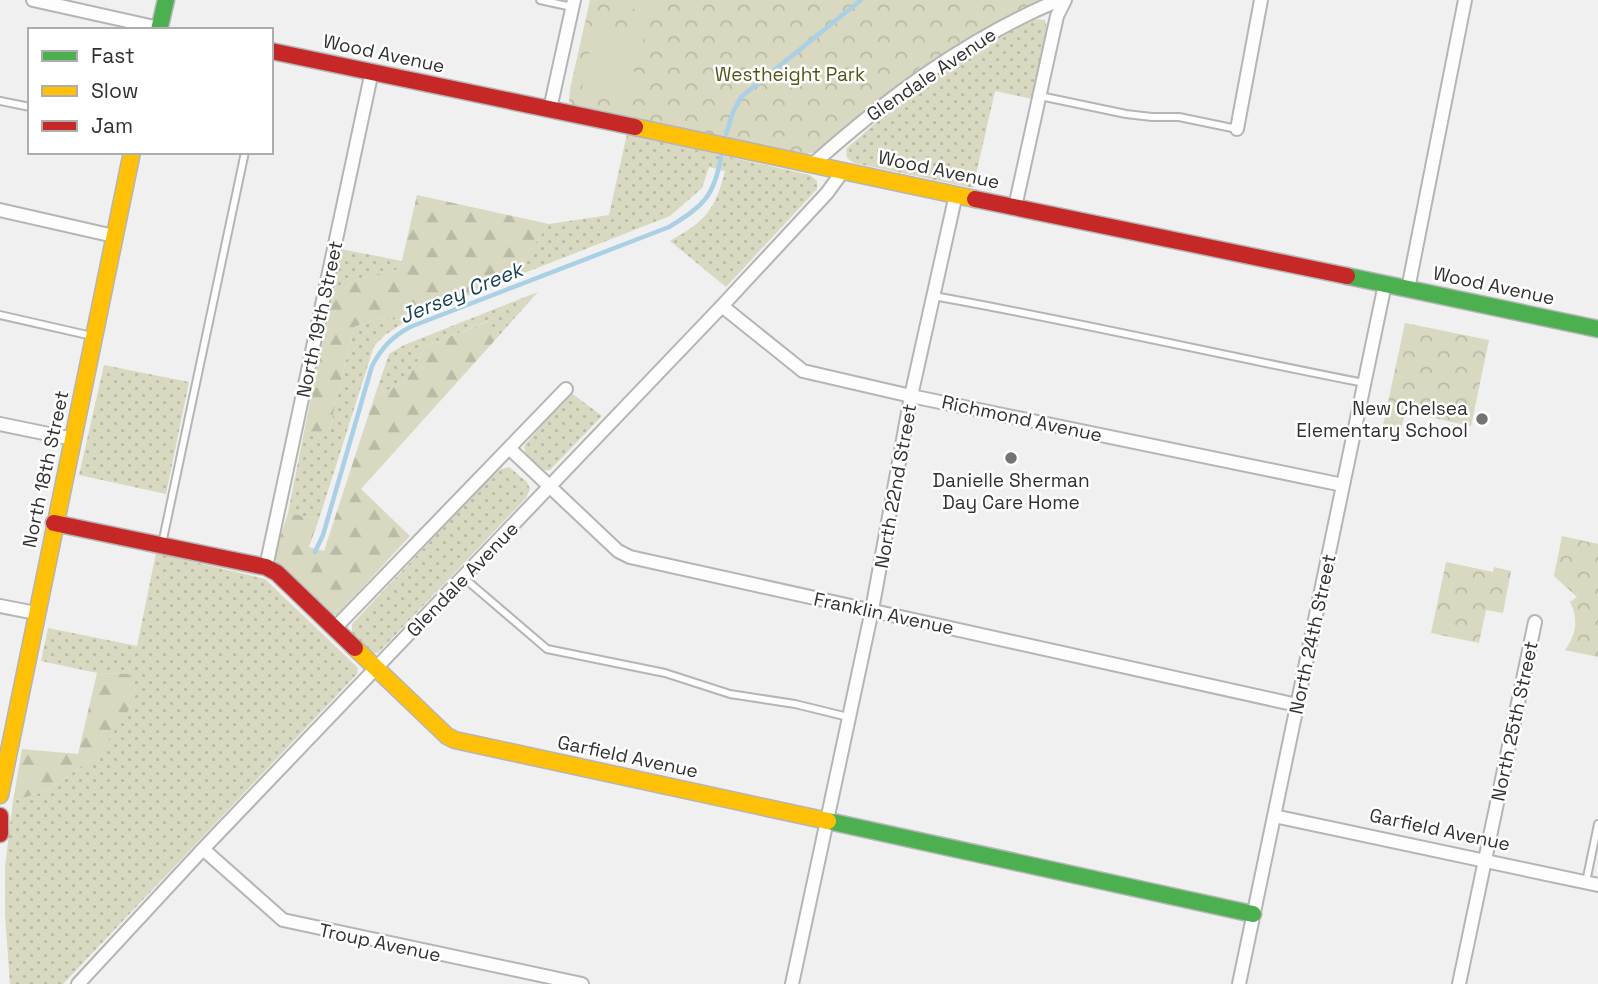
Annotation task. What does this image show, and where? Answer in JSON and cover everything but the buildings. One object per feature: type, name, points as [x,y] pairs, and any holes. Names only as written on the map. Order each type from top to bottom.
[{"type":"street","points":[[33,0],[158,28]]},
{"type":"street","points":[[162,28],[166,0]]},
{"type":"street","name":"Glendale Avenue","points":[[813,164],[862,121],[928,71],[990,32],[1059,0]]},
{"type":"street","points":[[1015,206],[1057,16],[1065,0]]},
{"type":"street","points":[[1237,129],[1261,0]]},
{"type":"street","points":[[1408,289],[1465,0]]},
{"type":"street","points":[[550,110],[573,3]]},
{"type":"street","name":"Wood Avenue","points":[[273,51],[1598,328]]},
{"type":"street","name":"North 19th Street","points":[[266,567],[372,71]]},
{"type":"street","name":"North 18th Street","points":[[0,795],[132,154]]},
{"type":"street","name":"Glendale Avenue","points":[[78,984],[203,849],[722,306],[827,193],[843,171]]},
{"type":"street","name":"North 22nd Street","points":[[792,984],[873,610],[911,396],[956,194]]},
{"type":"street","points":[[0,210],[114,236]]},
{"type":"street","name":"North 24th Street","points":[[1239,984],[1385,284]]},
{"type":"street","name":"Richmond Avenue","points":[[722,306],[803,371],[911,396],[1343,485]]},
{"type":"street","points":[[334,629],[566,389]]},
{"type":"street","points":[[0,424],[73,439]]},
{"type":"street","name":"Franklin Avenue","points":[[509,448],[618,551],[630,557],[1297,705]]},
{"type":"street","name":"Garfield Avenue","points":[[54,523],[266,567],[288,582],[447,736],[455,740],[1254,914]]},
{"type":"street","points":[[0,606],[36,614]]},
{"type":"street","name":"North 25th Street","points":[[1459,984],[1535,622]]},
{"type":"street","points":[[0,816],[0,834]]},
{"type":"street","name":"Garfield Avenue","points":[[1274,816],[1592,883]]},
{"type":"street","name":"Troup Avenue","points":[[203,849],[283,920],[582,984]]},
{"type":"lane","points":[[540,0],[573,3]]},
{"type":"lane","points":[[1040,96],[1126,114],[1179,117],[1237,129]]},
{"type":"lane","points":[[0,101],[28,107]]},
{"type":"lane","points":[[162,545],[245,154]]},
{"type":"lane","points":[[934,295],[1364,383]]},
{"type":"lane","points":[[0,316],[94,336]]},
{"type":"lane","points":[[464,578],[547,649],[665,673],[730,694],[794,704],[848,717]]},
{"type":"lane","points":[[1592,883],[1598,824]]},
{"type":"green space","name":"Westheight Park","points":[[590,0],[1047,0],[962,42],[920,68],[818,152],[806,154],[573,105],[569,102],[570,89]]},
{"type":"green space","points":[[594,0],[654,0],[652,13]]},
{"type":"green space","points":[[1037,19],[1045,20],[1047,28],[1032,99],[995,91],[973,188],[854,163],[847,158],[846,149],[904,98],[979,46]]},
{"type":"green space","points":[[594,26],[644,36],[638,67],[588,57]]},
{"type":"green space","points":[[587,61],[637,72],[630,103],[581,92]]},
{"type":"green space","points":[[627,134],[810,175],[817,181],[817,189],[726,287],[670,241],[700,221],[717,196],[725,171],[709,167],[702,188],[670,216],[509,279],[549,224],[609,215]]},
{"type":"green space","points":[[417,195],[549,224],[509,279],[408,320],[376,319],[354,327],[329,431],[304,432],[330,302],[356,279],[400,269]]},
{"type":"green space","points":[[341,249],[402,261],[400,269],[356,279],[330,302]]},
{"type":"green space","points":[[538,292],[496,339],[488,321],[426,346],[405,383],[375,395],[389,354],[404,345]]},
{"type":"green space","points":[[376,319],[408,320],[374,346],[319,519],[288,513],[304,432],[329,431],[354,327]]},
{"type":"green space","points":[[489,321],[496,339],[361,489],[410,536],[337,615],[330,614],[277,565],[275,553],[288,513],[319,519],[309,547],[324,551],[375,395],[405,383],[426,346]]},
{"type":"green space","points":[[1405,323],[1489,340],[1471,426],[1405,412],[1400,434],[1382,430]]},
{"type":"green space","points":[[104,365],[189,382],[166,494],[79,475]]},
{"type":"green space","points":[[570,392],[602,416],[550,470],[540,469],[529,460],[524,446]]},
{"type":"green space","points":[[509,467],[527,482],[530,489],[526,498],[378,653],[371,653],[352,632],[352,624],[491,477],[501,469]]},
{"type":"green space","points":[[1562,536],[1598,544],[1598,657],[1565,650],[1575,627],[1575,615],[1570,602],[1577,597],[1554,576]]},
{"type":"green space","points":[[156,553],[265,579],[358,668],[357,674],[63,984],[10,984],[5,867],[13,801],[46,791],[99,754],[129,674],[97,673],[41,661],[48,628],[137,646]]},
{"type":"green space","points":[[1446,562],[1493,572],[1494,567],[1511,571],[1503,613],[1486,610],[1479,643],[1431,633]]},
{"type":"green space","points":[[97,673],[130,674],[132,705],[99,754],[46,791],[13,801],[22,749],[78,754]]},
{"type":"waterway","name":"Jersey Creek","points":[[726,134],[741,97],[861,0]]},
{"type":"waterway","name":"Jersey Creek","points":[[315,552],[323,535],[372,366],[388,343],[410,327],[669,227],[705,199],[715,182],[721,157]]},
{"type":"traffic: fast","points":[[159,28],[166,0]]},
{"type":"traffic: fast","points":[[1347,276],[1598,329]]},
{"type":"traffic: fast","points":[[828,821],[1253,914]]},
{"type":"traffic: slow","points":[[635,127],[975,199]]},
{"type":"traffic: slow","points":[[0,795],[132,154]]},
{"type":"traffic: slow","points":[[355,648],[447,736],[455,740],[828,821]]},
{"type":"traffic: jam","points":[[273,51],[635,127]]},
{"type":"traffic: jam","points":[[975,199],[1347,276]]},
{"type":"traffic: jam","points":[[54,523],[266,567],[277,573],[355,648]]},
{"type":"traffic: jam","points":[[0,816],[0,834]]},
{"type":"place","name":"New Chelsea Elementary School","points":[[1482,419]]},
{"type":"place","name":"Danielle Sherman Day Care Home","points":[[1011,458]]}]
